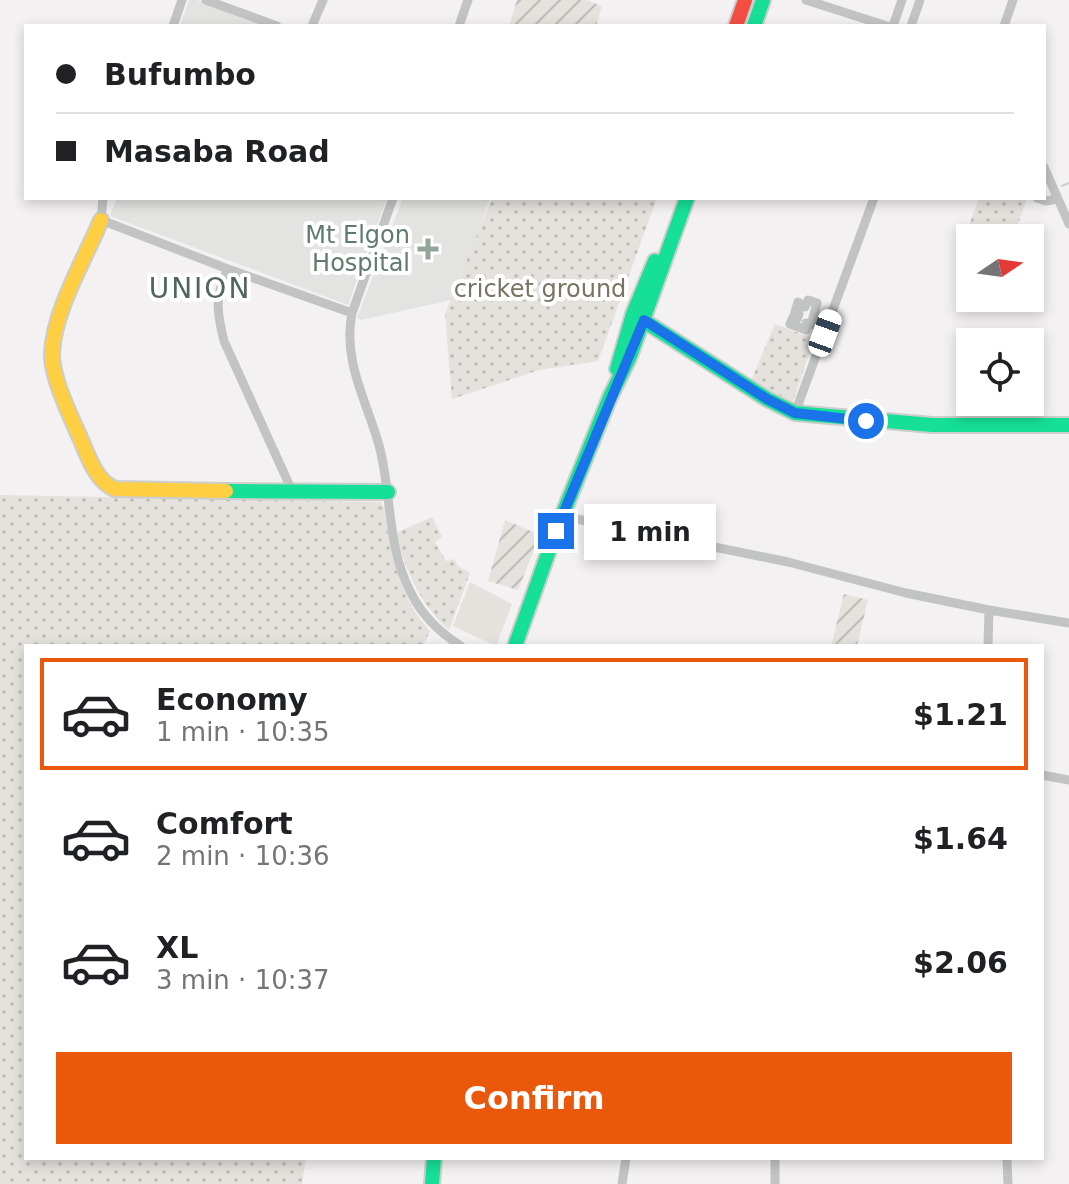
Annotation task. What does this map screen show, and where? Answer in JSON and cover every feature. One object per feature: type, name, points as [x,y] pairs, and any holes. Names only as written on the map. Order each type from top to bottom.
[{"type":"street","points":[[174,24],[182,0]]},
{"type":"street","points":[[206,0],[272,24]]},
{"type":"street","points":[[313,24],[323,0]]},
{"type":"street","points":[[460,24],[468,0]]},
{"type":"street","points":[[737,24],[745,0]]},
{"type":"street","points":[[755,24],[763,0]]},
{"type":"street","points":[[806,0],[840,5],[883,24]]},
{"type":"street","points":[[894,24],[902,0]]},
{"type":"street","points":[[912,24],[920,0]]},
{"type":"street","points":[[1005,24],[1013,0]]},
{"type":"street","points":[[1046,172],[1069,224]]},
{"type":"street","points":[[1043,200],[1057,199]]},
{"type":"street","points":[[103,200],[101,220],[59,324],[51,364],[84,446],[102,479],[114,489],[388,492]]},
{"type":"street","points":[[392,200],[352,313],[349,331],[351,361],[381,451],[395,549],[411,594],[435,626],[458,644]]},
{"type":"street","points":[[516,644],[562,516],[610,397],[679,200]]},
{"type":"street","points":[[639,317],[686,200]]},
{"type":"street","points":[[795,413],[873,200]]},
{"type":"street","points":[[101,220],[352,313]]},
{"type":"street","points":[[228,269],[219,287],[217,315],[224,341],[293,493]]},
{"type":"street","points":[[808,300],[817,303],[811,325],[806,323],[806,330],[790,324],[793,317],[797,319],[799,314],[795,312],[798,302],[805,307],[808,300]]},
{"type":"street","points":[[639,317],[767,399],[795,413],[932,425],[1069,425]]},
{"type":"street","points":[[562,516],[788,562],[906,593],[1069,623]]},
{"type":"street","points":[[988,644],[989,610]]},
{"type":"street","points":[[1044,775],[1069,780]]},
{"type":"street","points":[[432,1184],[434,1160]]},
{"type":"street","points":[[622,1184],[626,1160]]},
{"type":"street","points":[[775,1160],[775,1184]]},
{"type":"street","points":[[1007,1160],[1008,1184]]},
{"type":"shaded area","points":[[189,0],[197,0],[261,24],[181,24]]},
{"type":"shaded area","points":[[116,200],[386,200],[348,305],[110,216]]},
{"type":"shaded area","name":"Mt Elgon Hospital","points":[[402,200],[489,200],[456,299],[361,320],[357,318]]},
{"type":"green space","points":[[517,0],[586,0],[602,6],[597,24],[510,24]]},
{"type":"green space","name":"cricket ground","points":[[491,200],[656,200],[598,361],[539,370],[452,399],[445,314]]},
{"type":"green space","points":[[978,200],[1026,200],[1018,224],[969,224]]},
{"type":"green space","points":[[775,324],[814,339],[793,402],[751,381]]},
{"type":"green space","points":[[0,495],[381,502],[403,589],[430,631],[424,644],[24,644],[24,1160],[306,1160],[302,1184],[0,1184]]},
{"type":"green space","points":[[432,517],[442,537],[435,542],[446,561],[454,559],[458,566],[470,573],[449,630],[415,586],[396,533]]},
{"type":"green space","points":[[505,520],[540,535],[518,590],[488,581]]},
{"type":"green space","points":[[470,582],[512,604],[497,644],[453,626]]},
{"type":"green space","points":[[844,594],[868,600],[857,644],[832,644]]},
{"type":"waterway","points":[[1062,186],[1069,183]]},
{"type":"traffic: fast","points":[[755,24],[763,0]]},
{"type":"traffic: fast","points":[[516,644],[556,531],[610,397],[630,356],[686,200]]},
{"type":"traffic: fast","points":[[617,369],[633,314],[655,261]]},
{"type":"traffic: fast","points":[[633,314],[767,399],[795,413],[932,425],[1069,425]]},
{"type":"traffic: fast","points":[[226,491],[388,492]]},
{"type":"traffic: fast","points":[[432,1184],[434,1160]]},
{"type":"traffic: slow","points":[[101,220],[64,302],[52,353],[58,385],[90,461],[103,481],[115,489],[226,491]]},
{"type":"traffic: jam","points":[[737,24],[745,0]]},
{"type":"place","name":"Mt Elgon Hospital","points":[[428,249]]},
{"type":"district","name":"UNION","points":[[200,288]]},
{"type":"route","points":[[556,531],[644,320],[767,399],[795,413],[866,421]]}]
